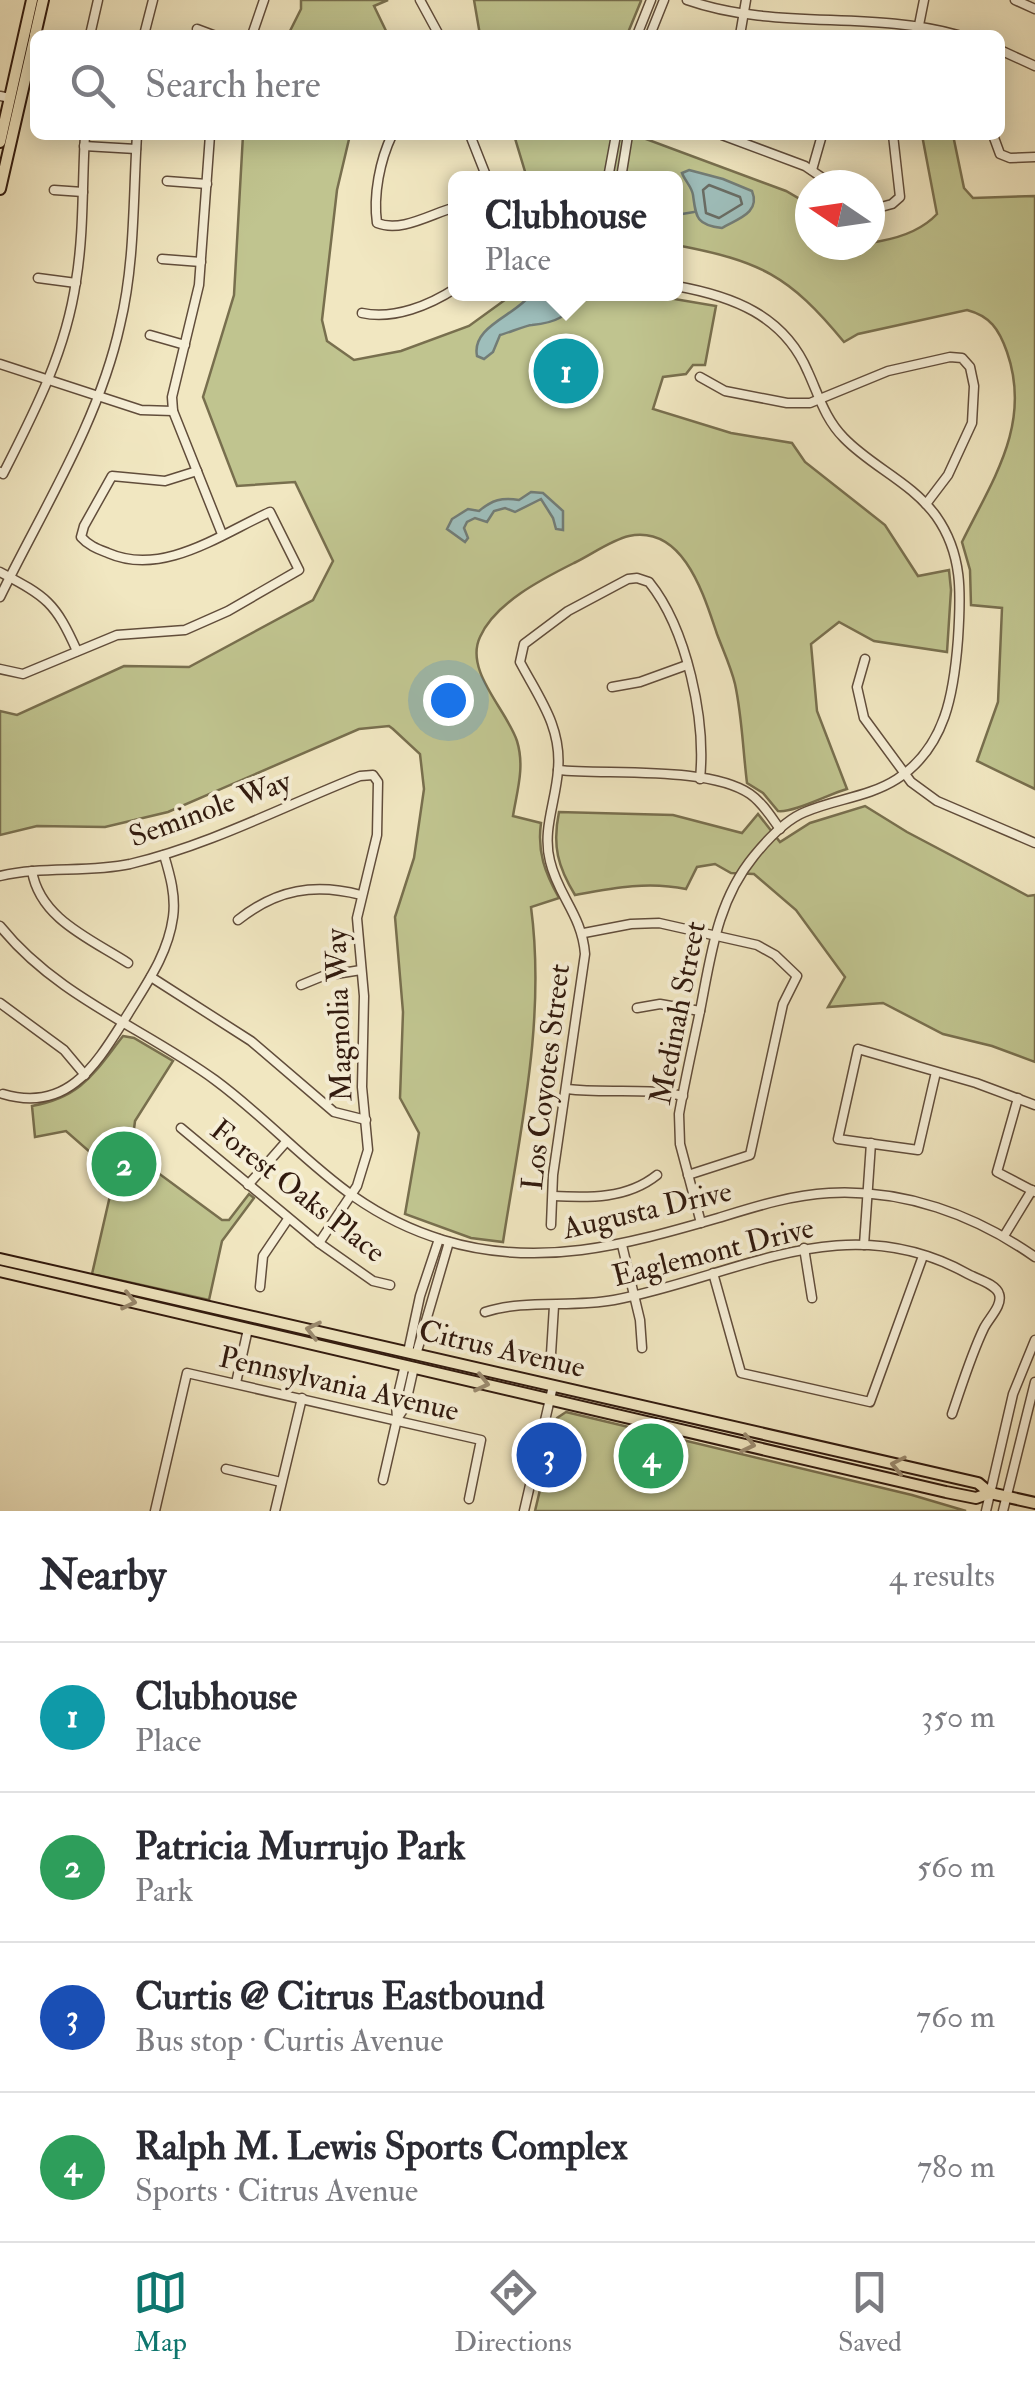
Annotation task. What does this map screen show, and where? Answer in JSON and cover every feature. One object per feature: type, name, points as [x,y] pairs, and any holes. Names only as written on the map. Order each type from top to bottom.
[{"type":"main road","points":[[0,142],[4,100],[32,0]]},
{"type":"main road","points":[[36,30],[43,0]]},
{"type":"main road","points":[[0,189],[30,58]]},
{"type":"main road","name":"Citrus Avenue","points":[[0,1258],[412,1354],[946,1492],[976,1498],[990,1493],[1035,1504]]},
{"type":"main road","name":"Citrus Avenue","points":[[0,1271],[409,1366],[552,1392]]},
{"type":"main road","points":[[409,1366],[412,1354]]},
{"type":"street","points":[[91,30],[98,0]]},
{"type":"street","points":[[145,30],[153,0]]},
{"type":"street","points":[[254,30],[264,0]]},
{"type":"street","points":[[420,0],[436,30]]},
{"type":"street","points":[[639,30],[651,0]]},
{"type":"street","points":[[652,30],[664,0]]},
{"type":"street","points":[[687,0],[744,14],[918,30],[924,0]]},
{"type":"street","points":[[741,30],[746,0]]},
{"type":"street","points":[[1016,0],[1035,9]]},
{"type":"street","points":[[197,28],[202,30]]},
{"type":"street","points":[[1005,52],[1035,66]]},
{"type":"street","points":[[2,473],[50,381],[76,283],[84,140]]},
{"type":"street","points":[[0,597],[99,396],[124,305],[137,140]]},
{"type":"street","points":[[210,140],[197,299],[173,383],[174,411],[222,534]]},
{"type":"street","points":[[390,140],[378,190],[377,223],[386,227],[406,224],[448,210]]},
{"type":"street","points":[[472,140],[483,171]]},
{"type":"street","points":[[609,171],[615,140]]},
{"type":"street","points":[[622,171],[627,140]]},
{"type":"street","points":[[735,140],[812,170],[821,140]]},
{"type":"street","points":[[885,206],[900,197],[894,140]]},
{"type":"street","points":[[995,140],[1000,154],[1010,158],[1035,157]]},
{"type":"street","points":[[84,146],[136,149]]},
{"type":"street","points":[[168,181],[206,184]]},
{"type":"street","points":[[54,190],[83,192]]},
{"type":"street","points":[[162,259],[201,262]]},
{"type":"street","points":[[38,278],[76,283]]},
{"type":"street","name":"Medinah Street","points":[[683,288],[727,297],[766,318],[802,359],[819,400],[847,441],[926,504],[947,536],[961,592],[955,678],[941,728],[923,754],[904,774],[872,791],[801,813],[780,829],[752,858],[720,913],[682,1096],[679,1129],[701,1223]]},
{"type":"street","points":[[362,313],[382,316],[438,300],[448,293]]},
{"type":"street","points":[[150,335],[184,346]]},
{"type":"street","points":[[700,377],[718,389],[795,403],[819,400],[888,371],[950,356],[962,358],[970,367],[974,386],[972,424],[948,475],[926,504]]},
{"type":"street","points":[[0,364],[140,410],[174,411]]},
{"type":"street","points":[[0,670],[23,674],[117,635],[171,632],[204,623],[299,570],[270,512],[179,554],[144,562],[111,554],[82,538],[107,481],[116,474],[165,482],[197,471]]},
{"type":"street","points":[[0,572],[42,594],[52,604],[76,651]]},
{"type":"street","name":"Los Coyotes Street","points":[[551,1225],[584,975],[584,934],[550,866],[548,824],[558,747],[552,719],[522,666],[520,653],[527,642],[568,611],[628,579],[641,578],[652,584],[662,600],[687,664]]},
{"type":"street","points":[[864,659],[858,679],[861,709],[872,732],[904,774],[931,798],[1035,843]]},
{"type":"street","points":[[612,687],[687,664],[700,722],[700,779]]},
{"type":"street","points":[[558,770],[700,779],[732,785],[749,793],[780,829]]},
{"type":"street","name":"Seminole Way","points":[[0,876],[109,868],[164,856],[360,776],[373,775]]},
{"type":"street","name":"Magnolia Way","points":[[319,1243],[351,1197],[367,1158],[363,1101],[365,1010],[357,918],[378,822],[378,782],[373,775]]},
{"type":"street","points":[[4,1094],[42,1098],[66,1089],[99,1062],[166,947],[174,911],[164,856]]},
{"type":"street","points":[[32,871],[38,894],[56,915],[128,963]]},
{"type":"street","points":[[238,920],[307,888],[332,888],[361,895]]},
{"type":"street","points":[[584,934],[645,922],[757,945],[775,955],[797,976],[783,1004],[750,1154],[688,1175]]},
{"type":"street","name":"Augusta Drive","points":[[0,926],[48,974],[212,1078],[351,1197],[404,1226],[439,1239],[508,1254],[544,1255],[622,1245],[808,1195],[867,1194],[946,1210],[1004,1236],[1035,1257]]},
{"type":"street","points":[[302,985],[323,976],[362,970]]},
{"type":"street","points":[[151,977],[251,1041],[334,1112],[366,1120]]},
{"type":"street","points":[[0,1003],[64,1050],[85,1076]]},
{"type":"street","points":[[637,1008],[660,1004],[700,1011]]},
{"type":"street","points":[[936,1072],[918,1150],[838,1139],[858,1048],[936,1072],[1018,1098],[1035,1105]]},
{"type":"street","points":[[567,1089],[600,1093],[649,1090],[682,1096]]},
{"type":"street","points":[[1004,1236],[1033,1191],[997,1172],[1018,1098]]},
{"type":"street","name":"Forest Oaks Place","points":[[181,1128],[319,1243],[373,1281],[390,1285]]},
{"type":"street","points":[[248,1186],[286,1142]]},
{"type":"street","points":[[864,1245],[871,1144]]},
{"type":"street","points":[[553,1196],[610,1196],[645,1185],[657,1175]]},
{"type":"street","points":[[260,1287],[263,1256],[288,1219]]},
{"type":"street","points":[[412,1354],[420,1296],[439,1239]]},
{"type":"street","points":[[412,1354],[449,1242]]},
{"type":"street","points":[[622,1245],[640,1320],[642,1348]]},
{"type":"street","name":"Eaglemont Drive","points":[[485,1312],[514,1306],[598,1303],[804,1248],[864,1245],[923,1256],[996,1288],[1000,1296],[979,1339],[952,1414]]},
{"type":"street","points":[[804,1248],[812,1298]]},
{"type":"street","points":[[713,1272],[740,1372],[870,1402],[923,1256]]},
{"type":"street","points":[[551,1354],[554,1306]]},
{"type":"street","points":[[236,1383],[248,1329]]},
{"type":"street","points":[[986,1511],[1014,1394],[1035,1340]]},
{"type":"street","points":[[382,1480],[397,1419],[396,1404],[409,1366]]},
{"type":"street","name":"Pennsylvania Avenue","points":[[155,1511],[187,1373],[481,1440],[469,1499]]},
{"type":"street","points":[[1003,1511],[1035,1382]]},
{"type":"street","points":[[524,1511],[552,1392]]},
{"type":"street","points":[[275,1511],[302,1398]]},
{"type":"street","points":[[226,1469],[282,1482]]},
{"type":"green space","points":[[301,0],[388,0],[374,6],[386,30],[290,30]]},
{"type":"green space","points":[[474,0],[641,0],[629,30],[479,30]]},
{"type":"green space","points":[[243,140],[349,140],[337,190],[322,320],[327,341],[354,360],[401,351],[469,326],[503,301],[683,300],[716,306],[705,365],[693,365],[686,374],[663,377],[653,409],[731,433],[792,443],[805,462],[885,525],[918,576],[949,570],[947,652],[874,641],[839,622],[811,644],[817,711],[847,789],[785,811],[778,811],[763,793],[747,783],[731,671],[698,583],[678,552],[664,541],[648,535],[615,541],[521,593],[487,625],[480,637],[478,663],[519,751],[520,779],[513,816],[541,823],[543,862],[559,898],[531,907],[535,949],[533,1033],[503,1242],[471,1238],[405,1214],[419,1133],[400,1098],[403,1012],[395,917],[414,858],[424,789],[420,754],[393,729],[359,729],[168,812],[105,827],[37,826],[0,835],[0,711],[17,715],[124,666],[189,667],[313,600],[333,561],[295,482],[237,486],[203,397],[234,295]]},
{"type":"green space","points":[[516,140],[649,140],[786,191],[795,196],[795,260],[885,260],[885,240],[925,225],[937,214],[923,140],[954,140],[964,188],[973,198],[1035,196],[1035,789],[977,761],[998,702],[1002,608],[971,605],[970,570],[962,542],[1006,450],[1012,427],[1014,378],[1001,337],[982,316],[967,310],[858,334],[844,342],[806,301],[771,274],[730,257],[683,247],[683,171],[525,171]]},
{"type":"green space","points":[[865,806],[1028,896],[1035,895],[1035,1062],[943,1034],[883,1003],[828,1007],[845,977],[796,910],[754,874],[731,873],[715,864],[697,867],[686,889],[644,886],[575,895],[564,875],[557,846],[559,812],[673,815],[742,833],[758,814],[780,842],[810,823]]},
{"type":"green space","points":[[123,1036],[134,1038],[173,1061],[135,1121],[131,1153],[222,1220],[229,1220],[249,1194],[254,1198],[222,1241],[209,1300],[92,1274],[115,1174],[66,1131],[35,1137],[32,1106],[75,1090]]},
{"type":"green space","points":[[566,1412],[966,1511],[535,1511],[557,1418]]},
{"type":"water","points":[[689,170],[723,179],[752,191],[753,205],[722,228],[707,225],[697,214],[683,173]]},
{"type":"water","points":[[524,301],[573,301],[560,318],[500,335],[493,352],[484,359],[477,356],[477,346],[488,329]]},
{"type":"water","points":[[531,492],[543,493],[563,511],[563,530],[556,529],[541,499],[515,512],[505,508],[494,511],[487,522],[475,518],[467,522],[465,542],[447,529],[452,519],[468,509],[479,511],[493,502],[519,500]]},
{"type":"waterway","points":[[683,214],[694,212]]},
{"type":"place","name":"Clubhouse","points":[[566,371]]},
{"type":"place","name":"Patricia Murrujo Park","points":[[124,1164]]},
{"type":"place","name":"Curtis @ Citrus Eastbound","points":[[549,1455]]},
{"type":"place","name":"Ralph M. Lewis Sports Complex","points":[[651,1456]]}]
